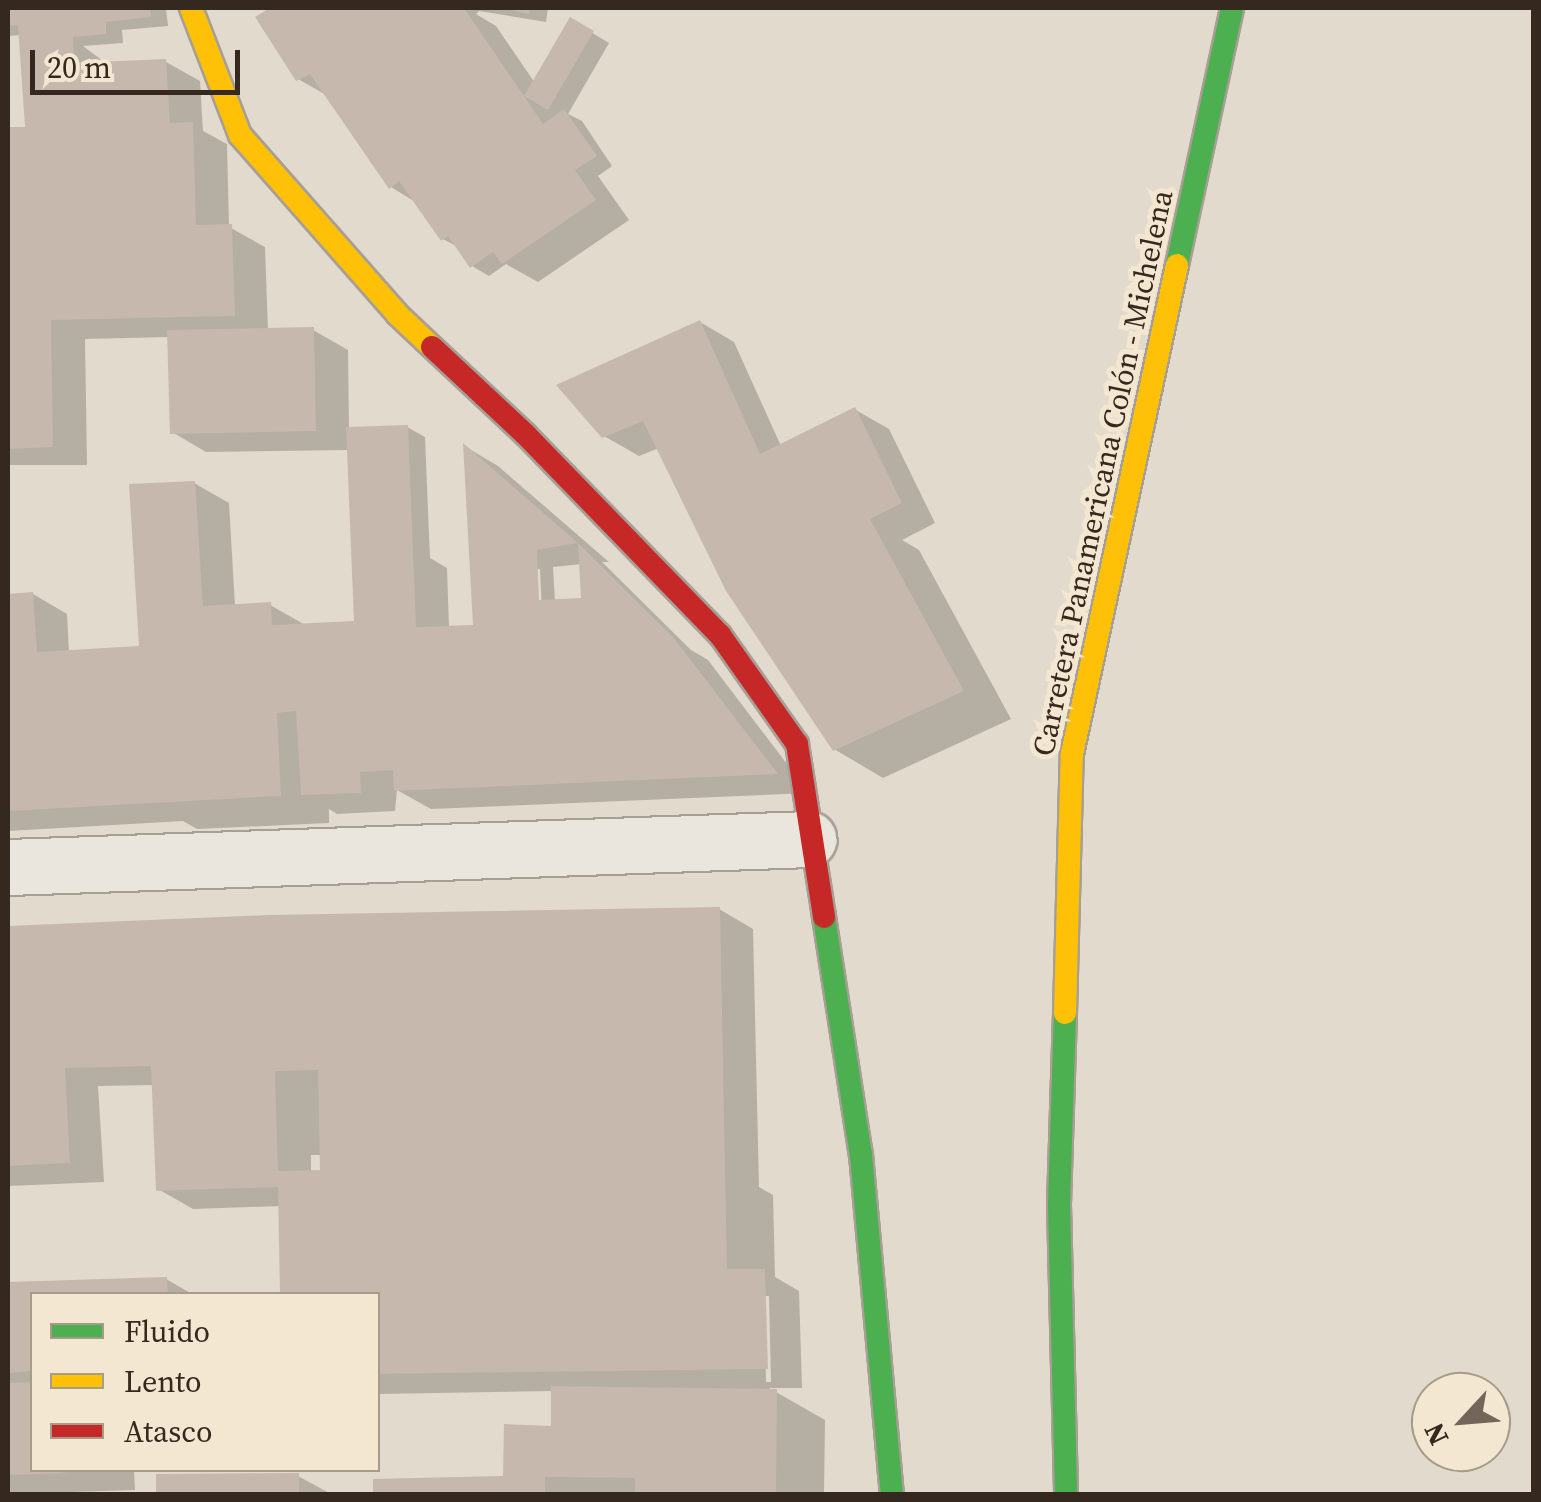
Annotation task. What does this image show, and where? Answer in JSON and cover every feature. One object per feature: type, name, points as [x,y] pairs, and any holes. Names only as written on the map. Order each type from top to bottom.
[{"type":"street","points":[[191,8],[240,135],[397,314],[526,436],[720,634],[797,744],[861,1155],[892,1494]]},
{"type":"street","name":"Carretera Panamericana Colón - Michelena","points":[[1066,1494],[1059,1205],[1072,754],[1232,8]]},
{"type":"street","points":[[8,867],[809,838]]},
{"type":"building","points":[[8,8],[150,8],[151,17],[106,22],[106,34],[73,37],[74,63],[166,59],[170,123],[193,122],[196,225],[232,224],[235,316],[51,320],[53,447],[8,449],[8,127],[25,127],[18,25],[8,26]]},
{"type":"building","points":[[270,8],[464,8],[543,124],[564,109],[597,156],[575,170],[596,200],[502,264],[493,252],[470,268],[448,236],[441,241],[399,181],[389,189],[310,74],[296,81],[255,17]]},
{"type":"building","points":[[502,8],[530,8],[529,14]]},
{"type":"building","points":[[570,17],[594,31],[548,110],[524,96]]},
{"type":"building","points":[[700,320],[760,454],[855,407],[902,503],[870,519],[964,691],[833,751],[726,591],[643,421],[602,438],[556,385]]},
{"type":"building","points":[[314,327],[316,431],[170,434],[167,330]]},
{"type":"building","points":[[408,425],[416,627],[473,625],[463,443],[578,543],[673,637],[778,774],[394,791],[393,770],[360,772],[361,793],[301,795],[296,711],[277,713],[281,796],[8,811],[8,594],[33,592],[37,652],[139,646],[129,484],[195,481],[203,606],[271,602],[272,625],[354,621],[346,427]],"holes":[[[578,543],[581,598],[539,600],[537,550]]]},
{"type":"building","points":[[720,907],[727,1269],[765,1269],[768,1369],[380,1374],[380,1292],[280,1292],[278,1187],[156,1191],[151,1066],[65,1068],[70,1163],[8,1166],[8,926],[269,915]],"holes":[[[318,1070],[320,1170],[278,1171],[275,1071]]]},
{"type":"building","points":[[167,1277],[168,1292],[30,1292],[30,1371],[8,1373],[8,1282]]},
{"type":"building","points":[[30,1382],[30,1472],[70,1473],[8,1475],[8,1383]]},
{"type":"building","points":[[551,1386],[777,1389],[776,1494],[635,1494],[635,1478],[545,1477],[545,1494],[373,1494],[373,1479],[503,1476],[504,1424],[551,1426]]},
{"type":"building","points":[[299,1473],[299,1494],[156,1494],[156,1474]]},
{"type":"traffic: fast","points":[[1177,265],[1232,8]]},
{"type":"traffic: fast","points":[[824,917],[861,1155],[892,1494]]},
{"type":"traffic: fast","points":[[1065,1013],[1059,1205],[1066,1494]]},
{"type":"traffic: slow","points":[[191,8],[240,135],[397,314],[432,347]]},
{"type":"traffic: slow","points":[[1065,1013],[1072,754],[1177,265]]},
{"type":"traffic: jam","points":[[432,347],[526,435],[720,635],[797,744],[824,917]]}]
